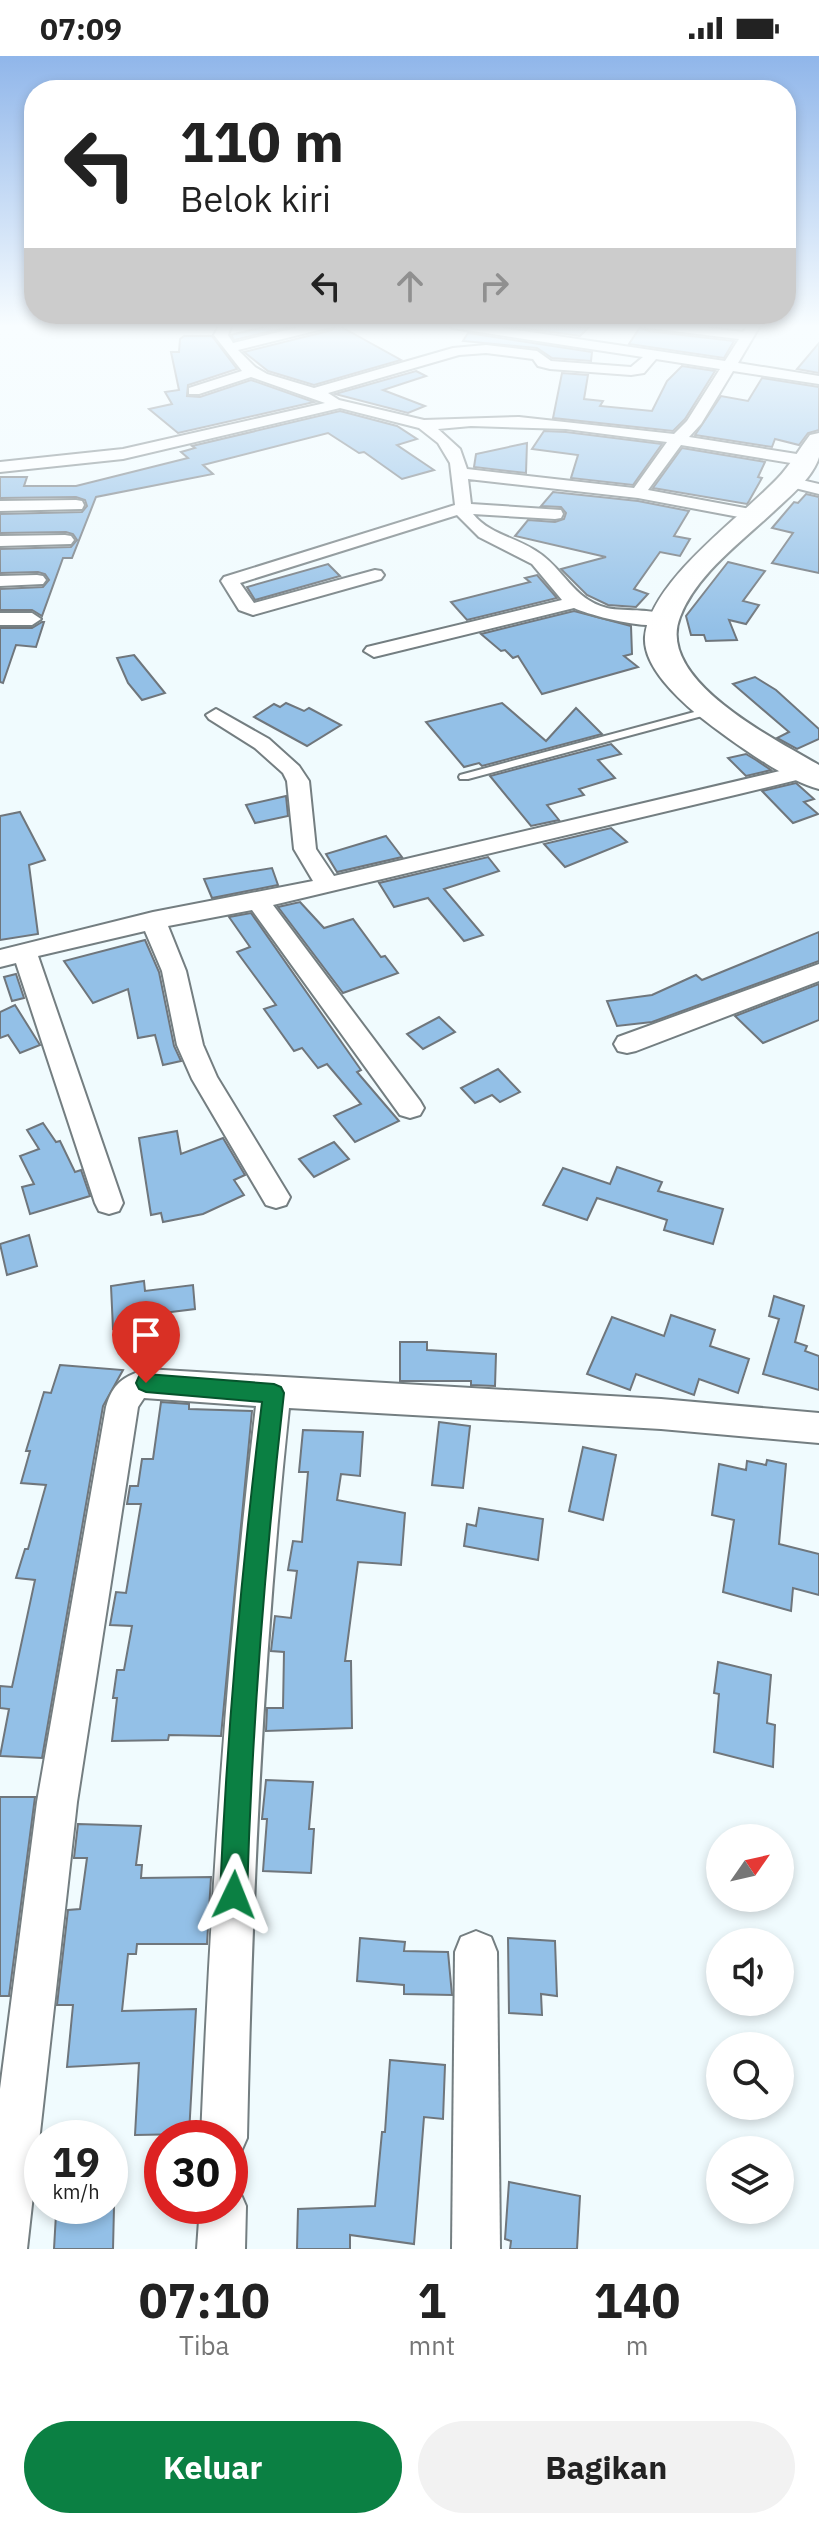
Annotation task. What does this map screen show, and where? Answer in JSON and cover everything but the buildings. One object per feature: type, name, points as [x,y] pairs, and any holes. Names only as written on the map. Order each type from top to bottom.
[{"type":"highway","points":[[803,461],[755,515],[679,590],[663,620],[660,637],[667,661],[689,690],[713,710],[814,775]]},
{"type":"street","points":[[0,467],[123,454],[243,426]]},
{"type":"street","points":[[425,426],[454,452],[463,508],[468,520],[481,531],[523,550],[542,563],[575,602],[604,612],[663,620]]},
{"type":"street","points":[[559,426],[803,461],[819,489]]},
{"type":"street","points":[[638,493],[676,441],[691,426]]},
{"type":"street","points":[[459,473],[638,493],[755,515]]},
{"type":"street","points":[[0,506],[76,505]]},
{"type":"street","points":[[375,575],[253,609],[245,606],[230,581],[463,508],[555,514]]},
{"type":"street","points":[[0,541],[65,540]]},
{"type":"street","points":[[0,581],[37,580]]},
{"type":"street","points":[[374,651],[575,602]]},
{"type":"street","points":[[0,619],[32,619]]},
{"type":"street","points":[[216,715],[280,758],[295,773],[304,850],[314,870],[329,885]]},
{"type":"street","points":[[109,1203],[12,955],[153,920],[258,901],[814,775]]},
{"type":"street","points":[[258,901],[410,1108]]},
{"type":"street","points":[[153,920],[174,971],[190,1045],[205,1079],[276,1197]]},
{"type":"street","points":[[627,1044],[819,972]]},
{"type":"street","points":[[3,2249],[57,1802],[125,1396],[133,1388],[146,1383],[661,1414],[819,1428]]},
{"type":"street","points":[[225,2120],[237,1785],[261,1497],[274,1393]]},
{"type":"street","points":[[476,1952],[476,2249]]},
{"type":"street","points":[[221,2249],[222,2224]]},
{"type":"lane","points":[[464,777],[713,710]]},
{"type":"route","points":[[146,1383],[274,1393],[261,1497],[237,1785],[234,1895]]}]
